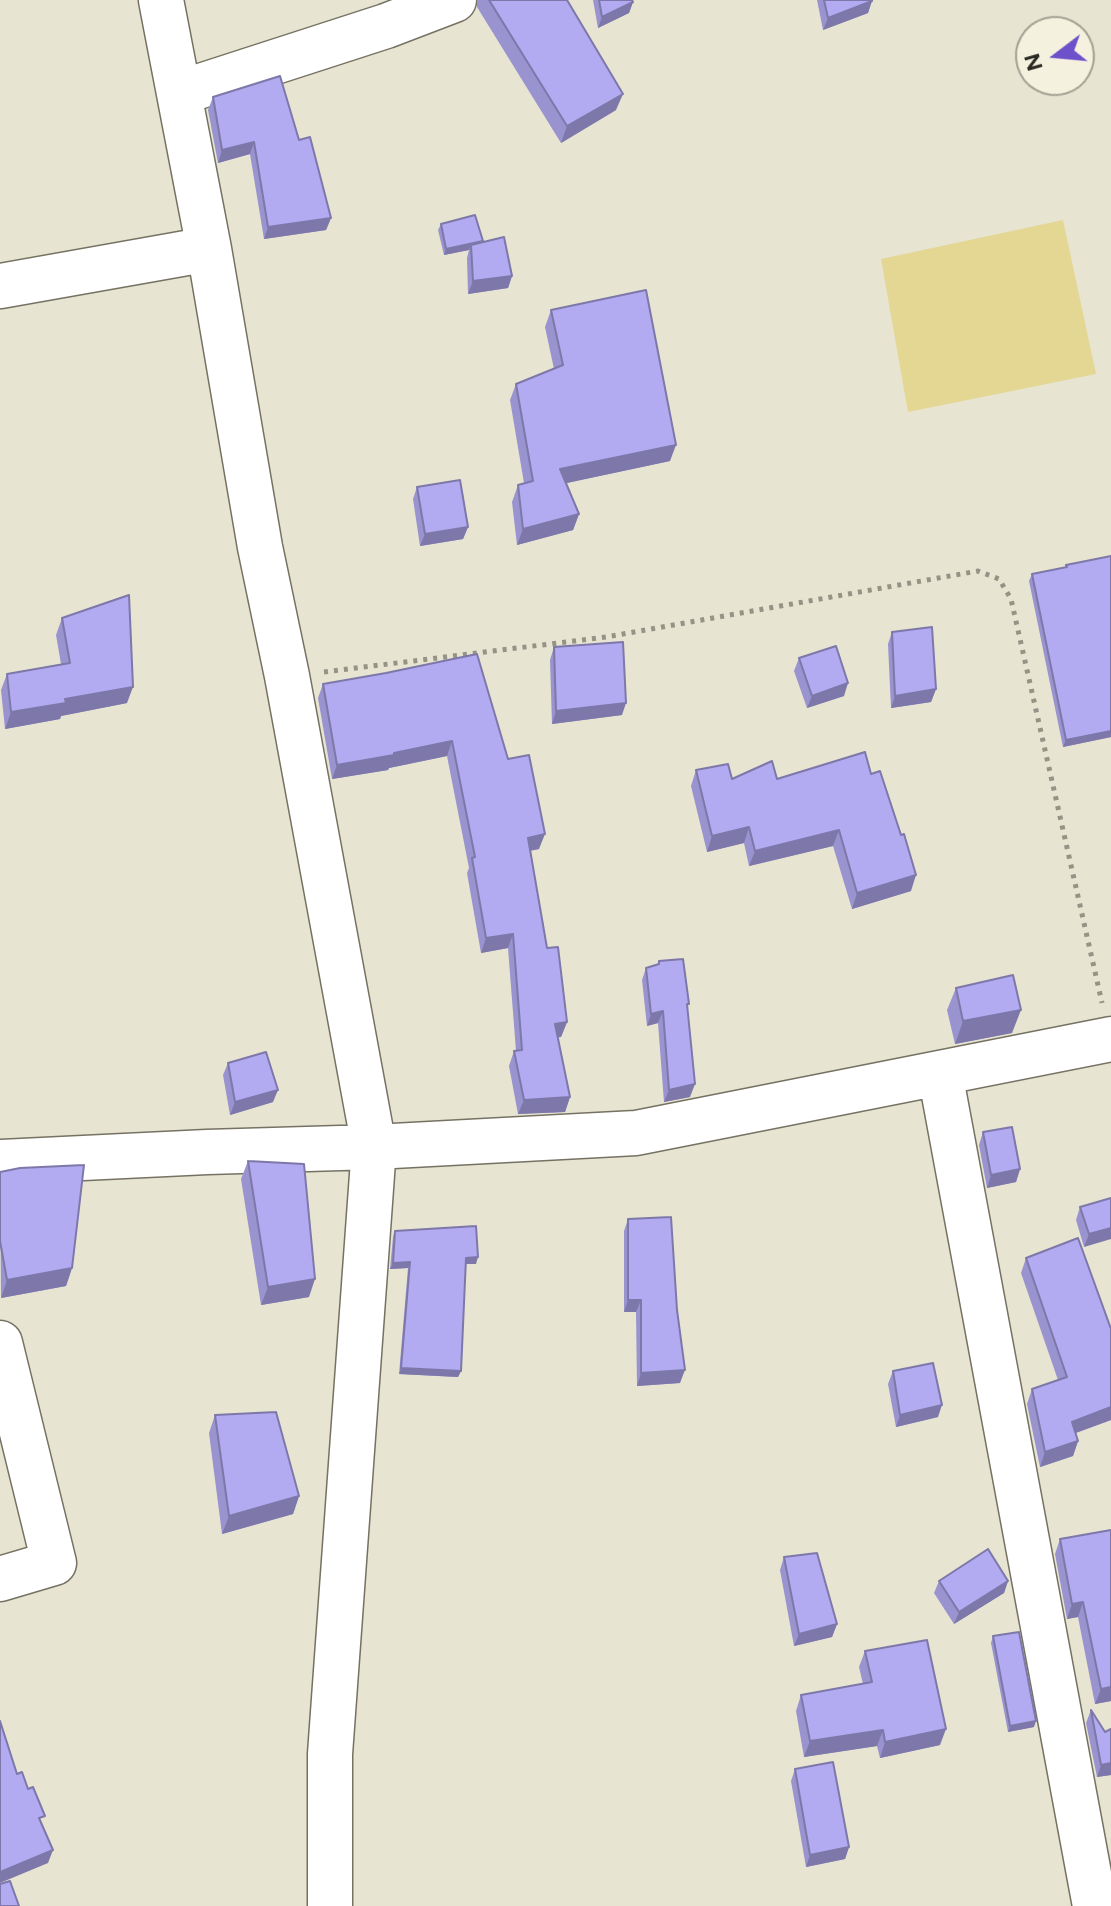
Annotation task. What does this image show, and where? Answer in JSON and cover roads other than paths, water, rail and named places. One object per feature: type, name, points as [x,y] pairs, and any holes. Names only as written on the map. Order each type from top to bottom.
[{"type":"street","points":[[161,0],[209,249],[260,547],[287,676],[374,1147],[330,1754],[330,1906]]},
{"type":"street","points":[[179,93],[386,26],[454,0]]},
{"type":"street","points":[[0,286],[209,249]]},
{"type":"street","points":[[0,1162],[636,1133],[1110,1039]]},
{"type":"street","points":[[940,1073],[1095,1906]]},
{"type":"street","points":[[0,1343],[54,1563],[0,1579]]}]
